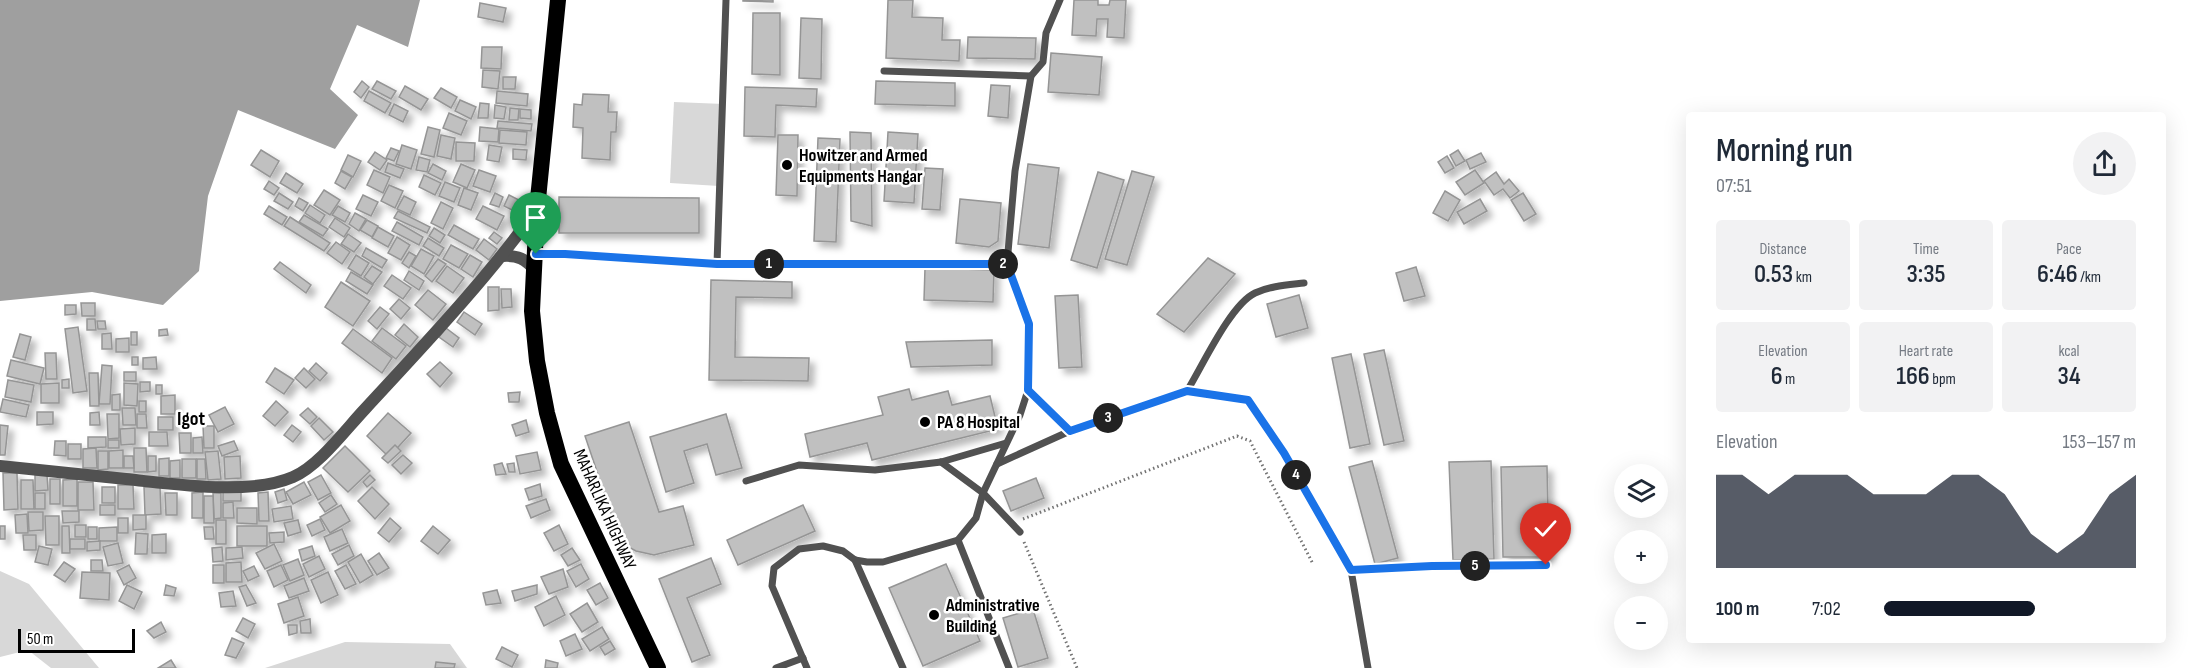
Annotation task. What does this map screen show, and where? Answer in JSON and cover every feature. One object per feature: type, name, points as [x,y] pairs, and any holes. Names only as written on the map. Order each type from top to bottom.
[{"type":"highway","name":"MAHARLIKA HIGHWAY","points":[[558,0],[537,209],[532,311],[537,361],[547,413],[561,464],[658,668]]},
{"type":"street","points":[[0,466],[171,484],[214,486],[249,486],[274,483],[295,477],[326,452],[503,256],[537,209]]},
{"type":"street","points":[[503,256],[513,255],[535,262]]},
{"type":"lane","points":[[717,264],[726,0]]},
{"type":"lane","points":[[807,668],[772,586],[774,567],[799,549],[823,546],[843,551],[855,560],[883,562],[958,540],[975,518],[983,493],[1020,416],[1028,390],[1029,324],[1007,264],[1015,171],[1031,76],[1042,62],[1046,33],[1060,0]]},
{"type":"lane","points":[[884,71],[1031,76]]},
{"type":"lane","points":[[535,262],[565,254],[717,264],[1007,264]]},
{"type":"lane","points":[[1187,391],[1226,321],[1252,294],[1274,287],[1304,283]]},
{"type":"lane","points":[[1028,390],[1070,431]]},
{"type":"lane","points":[[997,464],[1070,431],[1187,391],[1248,400],[1284,453],[1351,570],[1368,668]]},
{"type":"lane","points":[[746,481],[800,465],[875,470],[941,462],[1006,443]]},
{"type":"lane","points":[[941,462],[983,493],[1020,532]]},
{"type":"lane","points":[[958,540],[1009,668]]},
{"type":"lane","points":[[855,560],[903,668]]},
{"type":"lane","points":[[1351,570],[1432,566],[1546,565]]},
{"type":"lane","points":[[776,668],[803,658]]},
{"type":"path","points":[[1077,668],[1020,532],[1023,518],[1237,436],[1250,441],[1312,564]]},
{"type":"shaded area","points":[[0,0],[420,0],[408,47],[357,25],[330,89],[358,115],[335,149],[238,110],[208,196],[199,271],[163,305],[92,292],[0,301]]},
{"type":"shaded area","points":[[674,102],[724,104],[719,186],[670,183]]},
{"type":"shaded area","points":[[0,571],[29,584],[99,668],[51,668],[28,650],[0,657]]},
{"type":"shaded area","points":[[345,642],[450,644],[467,668],[265,668]]},
{"type":"building","points":[[773,0],[773,2],[743,1]]},
{"type":"building","points":[[888,0],[913,0],[912,17],[943,18],[942,40],[960,40],[959,61],[886,58]]},
{"type":"building","points":[[1074,0],[1098,0],[1098,5],[1109,5],[1110,0],[1126,0],[1124,38],[1107,37],[1108,19],[1097,19],[1096,36],[1072,35]]},
{"type":"building","points":[[480,3],[506,8],[503,22],[478,17]]},
{"type":"building","points":[[753,13],[780,13],[780,75],[752,74]]},
{"type":"building","points":[[801,18],[822,19],[821,79],[799,78]]},
{"type":"building","points":[[968,37],[1036,38],[1035,59],[967,58]]},
{"type":"building","points":[[482,47],[502,47],[501,69],[481,68]]},
{"type":"building","points":[[1051,53],[1102,57],[1099,95],[1048,92]]},
{"type":"building","points":[[483,70],[500,71],[498,89],[482,87]]},
{"type":"building","points":[[503,77],[516,77],[515,89],[503,89]]},
{"type":"building","points":[[362,81],[369,87],[361,98],[354,92]]},
{"type":"building","points":[[377,81],[396,91],[391,99],[372,89]]},
{"type":"building","points":[[876,81],[955,83],[955,106],[875,104]]},
{"type":"building","points":[[991,85],[1010,86],[1008,118],[988,116]]},
{"type":"building","points":[[405,86],[428,99],[421,110],[399,97]]},
{"type":"building","points":[[745,87],[817,89],[816,107],[776,105],[775,137],[744,136]]},
{"type":"building","points":[[441,88],[457,97],[451,108],[434,98]]},
{"type":"building","points":[[369,91],[391,103],[385,113],[364,101]]},
{"type":"building","points":[[497,91],[528,94],[527,106],[496,103]]},
{"type":"building","points":[[583,94],[609,95],[608,112],[617,112],[616,132],[611,132],[610,160],[582,158],[583,128],[573,127],[574,104],[582,105]]},
{"type":"building","points":[[460,100],[476,107],[471,119],[455,111]]},
{"type":"building","points":[[480,103],[489,104],[488,118],[478,118]]},
{"type":"building","points":[[394,104],[408,111],[403,122],[389,115]]},
{"type":"building","points":[[495,105],[506,107],[504,119],[494,118]]},
{"type":"building","points":[[510,108],[519,109],[518,120],[509,120]]},
{"type":"building","points":[[520,109],[531,110],[531,119],[520,118]]},
{"type":"building","points":[[449,113],[467,121],[461,135],[443,128]]},
{"type":"building","points":[[498,121],[532,124],[531,131],[497,128]]},
{"type":"building","points":[[428,127],[440,130],[434,157],[421,154]]},
{"type":"building","points":[[480,127],[499,129],[498,142],[479,141]]},
{"type":"building","points":[[500,130],[527,132],[526,145],[499,143]]},
{"type":"building","points":[[850,132],[871,133],[872,226],[851,221]]},
{"type":"building","points":[[888,132],[918,134],[914,203],[884,201]]},
{"type":"building","points":[[441,135],[455,138],[451,159],[437,156]]},
{"type":"building","name":"Howitzer and Armed Equipments Hangar","points":[[778,135],[798,135],[797,196],[776,195]]},
{"type":"building","points":[[818,138],[840,139],[836,242],[814,241]]},
{"type":"building","points":[[456,142],[475,143],[474,161],[456,161]]},
{"type":"building","points":[[402,145],[417,150],[411,169],[396,164]]},
{"type":"building","points":[[489,145],[502,147],[499,162],[487,160]]},
{"type":"building","points":[[391,148],[399,151],[394,161],[386,158]]},
{"type":"building","points":[[513,149],[527,150],[526,160],[513,159]]},
{"type":"building","points":[[261,150],[279,161],[270,177],[251,165]]},
{"type":"building","points":[[1458,150],[1465,161],[1456,166],[1450,155]]},
{"type":"building","points":[[375,152],[387,160],[380,170],[368,162]]},
{"type":"building","points":[[1481,153],[1486,162],[1470,169],[1466,160]]},
{"type":"building","points":[[348,155],[361,161],[353,177],[341,170]]},
{"type":"building","points":[[1447,156],[1454,168],[1445,173],[1438,162]]},
{"type":"building","points":[[419,157],[430,160],[427,172],[416,170]]},
{"type":"building","points":[[388,163],[404,169],[400,178],[385,172]]},
{"type":"building","points":[[433,164],[446,171],[442,180],[428,173]]},
{"type":"building","points":[[461,164],[475,170],[467,188],[453,182]]},
{"type":"building","points":[[1028,164],[1059,168],[1049,248],[1018,244]]},
{"type":"building","points":[[925,168],[943,169],[940,210],[922,209]]},
{"type":"building","points":[[374,170],[390,177],[383,193],[367,185]]},
{"type":"building","points":[[479,170],[496,176],[490,192],[473,186]]},
{"type":"building","points":[[1475,170],[1484,183],[1465,195],[1456,182]]},
{"type":"building","points":[[341,171],[352,177],[345,189],[335,183]]},
{"type":"building","points":[[1132,171],[1154,177],[1127,265],[1105,259]]},
{"type":"building","points":[[1098,172],[1124,180],[1097,268],[1071,260]]},
{"type":"building","points":[[1496,172],[1504,184],[1509,179],[1519,191],[1510,198],[1503,189],[1494,195],[1484,181]]},
{"type":"building","points":[[286,173],[303,184],[297,193],[280,183]]},
{"type":"building","points":[[424,175],[441,183],[435,195],[419,187]]},
{"type":"building","points":[[269,181],[279,188],[274,195],[264,189]]},
{"type":"building","points":[[445,182],[460,188],[454,202],[439,196]]},
{"type":"building","points":[[389,185],[403,191],[395,208],[381,201]]},
{"type":"building","points":[[464,188],[478,193],[471,210],[458,205]]},
{"type":"building","points":[[324,190],[340,200],[330,215],[314,205]]},
{"type":"building","points":[[1445,191],[1460,200],[1448,221],[1433,213]]},
{"type":"building","points":[[279,193],[293,202],[288,209],[274,201]]},
{"type":"building","points":[[495,193],[503,197],[499,207],[490,204]]},
{"type":"building","points":[[1523,193],[1536,214],[1524,221],[1511,200]]},
{"type":"building","points":[[363,195],[378,202],[371,216],[356,209]]},
{"type":"building","points":[[509,195],[521,201],[516,212],[504,206]]},
{"type":"building","points":[[404,196],[416,202],[410,215],[397,209]]},
{"type":"building","points":[[559,197],[699,198],[699,233],[559,233]]},
{"type":"building","points":[[299,198],[308,203],[303,211],[295,206]]},
{"type":"building","points":[[960,199],[1001,203],[998,241],[989,247],[956,243]]},
{"type":"building","points":[[1480,199],[1487,211],[1464,224],[1457,212]]},
{"type":"building","points":[[441,202],[453,208],[443,229],[431,223]]},
{"type":"building","points":[[310,205],[325,215],[320,223],[305,213]]},
{"type":"building","points":[[269,206],[287,217],[282,225],[264,214]]},
{"type":"building","points":[[338,206],[350,213],[345,222],[332,215]]},
{"type":"building","points":[[483,206],[504,216],[497,230],[476,219]]},
{"type":"building","points":[[398,211],[430,227],[427,233],[394,218]]},
{"type":"building","points":[[355,213],[366,219],[359,231],[349,224]]},
{"type":"building","points":[[304,215],[328,229],[323,236],[299,222]]},
{"type":"building","points":[[290,217],[330,243],[324,251],[284,226]]},
{"type":"building","points":[[335,218],[350,228],[344,237],[329,227]]},
{"type":"building","points":[[367,220],[378,226],[372,237],[360,230]]},
{"type":"building","points":[[397,222],[423,237],[419,245],[392,231]]},
{"type":"building","points":[[454,225],[479,239],[473,249],[448,235]]},
{"type":"building","points":[[378,227],[394,236],[388,247],[372,238]]},
{"type":"building","points":[[434,228],[445,235],[440,243],[429,236]]},
{"type":"building","points":[[494,232],[502,238],[497,244],[489,238]]},
{"type":"building","points":[[348,234],[361,243],[354,252],[341,244]]},
{"type":"building","points":[[397,237],[410,245],[401,260],[388,253]]},
{"type":"building","points":[[428,238],[444,248],[439,256],[423,246]]},
{"type":"building","points":[[484,239],[497,249],[489,260],[476,250]]},
{"type":"building","points":[[336,242],[350,252],[342,264],[327,253]]},
{"type":"building","points":[[451,245],[468,254],[459,268],[443,259]]},
{"type":"building","points":[[366,248],[387,260],[382,268],[362,256]]},
{"type":"building","points":[[421,249],[434,256],[424,274],[411,266]]},
{"type":"building","points":[[409,252],[416,256],[409,268],[402,263]]},
{"type":"building","points":[[356,255],[369,263],[361,276],[348,268]]},
{"type":"building","points":[[470,255],[482,262],[473,277],[461,269]]},
{"type":"building","points":[[1208,258],[1235,274],[1184,332],[1157,314]]},
{"type":"building","points":[[438,259],[446,264],[432,282],[425,276]]},
{"type":"building","points":[[280,262],[311,285],[306,293],[274,269]]},
{"type":"building","points":[[372,266],[382,272],[373,284],[364,277]]},
{"type":"building","points":[[447,266],[464,278],[453,293],[436,281]]},
{"type":"building","points":[[1416,267],[1425,296],[1404,301],[1396,273]]},
{"type":"building","points":[[925,268],[994,270],[993,302],[924,300]]},
{"type":"building","points":[[409,271],[424,281],[419,290],[404,280]]},
{"type":"building","points":[[351,272],[373,285],[367,294],[346,281]]},
{"type":"building","points":[[392,275],[411,288],[403,299],[384,286]]},
{"type":"building","points":[[711,280],[792,282],[792,298],[736,297],[735,357],[809,358],[808,381],[709,380]]},
{"type":"building","points":[[341,282],[370,301],[353,326],[325,307]]},
{"type":"building","points":[[488,287],[499,287],[499,310],[488,311]]},
{"type":"building","points":[[501,289],[511,289],[512,307],[502,308]]},
{"type":"building","points":[[428,290],[446,304],[433,320],[415,305]]},
{"type":"building","points":[[1078,295],[1082,367],[1059,368],[1055,296]]},
{"type":"building","points":[[1299,295],[1308,328],[1276,337],[1267,304]]},
{"type":"building","points":[[399,299],[410,308],[401,319],[390,309]]},
{"type":"building","points":[[81,303],[95,303],[95,316],[82,316]]},
{"type":"building","points":[[65,305],[76,305],[76,314],[65,315]]},
{"type":"building","points":[[380,307],[389,314],[377,329],[368,321]]},
{"type":"building","points":[[464,312],[482,324],[475,335],[457,322]]},
{"type":"building","points":[[87,319],[95,319],[96,330],[87,330]]},
{"type":"building","points":[[97,321],[105,321],[106,329],[98,329]]},
{"type":"building","points":[[404,324],[418,337],[410,347],[395,335]]},
{"type":"building","points":[[78,327],[87,391],[73,393],[65,329]]},
{"type":"building","points":[[382,328],[406,346],[396,359],[372,341]]},
{"type":"building","points":[[446,328],[459,338],[453,347],[439,337]]},
{"type":"building","points":[[167,329],[168,335],[159,336],[159,330]]},
{"type":"building","points":[[353,329],[392,358],[382,373],[342,343]]},
{"type":"building","points":[[131,332],[137,332],[137,345],[131,345]]},
{"type":"building","points":[[111,333],[112,349],[102,349],[102,334]]},
{"type":"building","points":[[20,334],[31,337],[25,360],[13,357]]},
{"type":"building","points":[[129,338],[129,352],[116,352],[116,339]]},
{"type":"building","points":[[992,340],[992,365],[911,367],[906,342]]},
{"type":"building","points":[[1384,350],[1404,441],[1384,445],[1364,354]]},
{"type":"building","points":[[45,353],[56,353],[57,379],[46,379]]},
{"type":"building","points":[[1351,354],[1370,444],[1350,448],[1332,358]]},
{"type":"building","points":[[132,357],[138,357],[138,365],[132,365]]},
{"type":"building","points":[[156,357],[157,369],[143,369],[143,358]]},
{"type":"building","points":[[11,360],[44,368],[40,384],[7,376]]},
{"type":"building","points":[[440,362],[452,373],[440,387],[427,374]]},
{"type":"building","points":[[316,363],[327,373],[320,381],[309,371]]},
{"type":"building","points":[[102,365],[112,366],[110,404],[99,404]]},
{"type":"building","points":[[275,368],[294,380],[284,394],[266,382]]},
{"type":"building","points":[[304,368],[315,379],[306,388],[295,378]]},
{"type":"building","points":[[124,372],[136,372],[136,381],[124,381]]},
{"type":"building","points":[[89,373],[98,373],[99,406],[90,406]]},
{"type":"building","points":[[69,379],[69,388],[62,388],[62,380]]},
{"type":"building","points":[[8,380],[34,385],[31,402],[5,397]]},
{"type":"building","points":[[140,382],[150,382],[150,391],[140,392]]},
{"type":"building","points":[[59,383],[59,403],[41,403],[41,384]]},
{"type":"building","points":[[124,383],[138,384],[137,406],[124,405]]},
{"type":"building","points":[[156,385],[162,385],[162,394],[156,394]]},
{"type":"building","name":"PA 8 Hospital","points":[[909,389],[912,400],[948,391],[952,405],[990,396],[998,429],[872,460],[867,443],[810,457],[805,434],[883,415],[878,397]]},
{"type":"building","points":[[520,392],[519,402],[509,402],[508,393]]},
{"type":"building","points":[[120,394],[120,410],[112,410],[112,395]]},
{"type":"building","points":[[175,395],[175,414],[161,414],[161,396]]},
{"type":"building","points":[[3,399],[29,405],[26,417],[0,412]]},
{"type":"building","points":[[139,401],[146,401],[146,412],[139,412]]},
{"type":"building","points":[[276,401],[288,412],[275,426],[263,416]]},
{"type":"building","points":[[225,407],[234,424],[218,432],[209,415]]},
{"type":"building","points":[[122,408],[135,408],[136,425],[123,425]]},
{"type":"building","points":[[308,408],[317,417],[310,424],[300,415]]},
{"type":"building","points":[[37,412],[53,412],[53,424],[37,425]]},
{"type":"building","points":[[99,412],[100,425],[90,425],[90,413]]},
{"type":"building","points":[[388,413],[411,433],[389,457],[367,436]]},
{"type":"building","points":[[107,414],[119,414],[119,438],[108,439]]},
{"type":"building","points":[[137,414],[146,414],[147,428],[137,428]]},
{"type":"building","points":[[726,414],[742,468],[716,475],[707,444],[684,451],[694,483],[666,492],[650,437]]},
{"type":"building","points":[[158,417],[173,417],[173,430],[158,430]]},
{"type":"building","points":[[319,418],[333,432],[324,440],[311,426]]},
{"type":"building","points":[[526,420],[529,432],[516,436],[512,425]]},
{"type":"building","points":[[629,422],[659,512],[683,506],[694,545],[654,555],[636,551],[621,543],[585,436]]},
{"type":"building","points":[[0,425],[8,426],[5,455],[0,455]]},
{"type":"building","points":[[292,425],[301,432],[293,442],[284,435]]},
{"type":"building","points":[[203,426],[214,426],[214,448],[204,448]]},
{"type":"building","points":[[135,428],[135,444],[121,445],[120,429]]},
{"type":"building","points":[[149,432],[167,432],[168,446],[149,446]]},
{"type":"building","points":[[179,433],[191,433],[191,453],[180,453]]},
{"type":"building","points":[[88,437],[106,437],[106,447],[88,448]]},
{"type":"building","points":[[202,437],[203,453],[193,453],[193,438]]},
{"type":"building","points":[[108,440],[119,440],[119,448],[108,448]]},
{"type":"building","points":[[55,441],[66,441],[66,456],[54,455]]},
{"type":"building","points":[[234,441],[238,450],[222,456],[218,446]]},
{"type":"building","points":[[68,444],[81,444],[81,459],[68,459]]},
{"type":"building","points":[[395,445],[401,451],[388,463],[382,458]]},
{"type":"building","points":[[345,446],[370,471],[348,492],[323,468]]},
{"type":"building","points":[[96,448],[97,468],[83,468],[83,449]]},
{"type":"building","points":[[134,448],[146,448],[147,472],[134,472]]},
{"type":"building","points":[[123,450],[123,468],[109,468],[109,451]]},
{"type":"building","points":[[98,451],[108,451],[108,469],[98,470]]},
{"type":"building","points":[[218,451],[221,479],[208,480],[205,452]]},
{"type":"building","points":[[537,452],[541,470],[520,474],[516,456]]},
{"type":"building","points":[[403,455],[412,463],[401,474],[392,465]]},
{"type":"building","points":[[124,456],[133,456],[134,468],[124,468]]},
{"type":"building","points":[[148,456],[156,456],[156,471],[148,472]]},
{"type":"building","points":[[240,456],[241,478],[225,479],[224,457]]},
{"type":"building","points":[[169,458],[169,476],[159,476],[159,459]]},
{"type":"building","points":[[182,459],[196,459],[196,478],[182,478]]},
{"type":"building","points":[[197,459],[205,459],[206,479],[197,479]]},
{"type":"building","points":[[180,460],[180,478],[170,478],[170,461]]},
{"type":"building","points":[[1372,461],[1398,558],[1375,564],[1349,467]]},
{"type":"building","points":[[1491,461],[1494,559],[1453,560],[1449,462]]},
{"type":"building","points":[[502,463],[506,474],[496,475],[494,465]]},
{"type":"building","points":[[514,463],[515,472],[509,472],[507,464]]},
{"type":"building","points":[[1547,466],[1549,557],[1503,557],[1501,467]]},
{"type":"building","points":[[3,473],[17,473],[18,509],[4,510]]},
{"type":"building","points":[[35,475],[47,475],[48,490],[35,491]]},
{"type":"building","points":[[321,475],[331,493],[318,500],[308,482]]},
{"type":"building","points":[[370,475],[375,480],[367,487],[363,482]]},
{"type":"building","points":[[1036,478],[1044,498],[1011,511],[1003,491]]},
{"type":"building","points":[[50,479],[60,479],[60,504],[50,504]]},
{"type":"building","points":[[77,479],[77,506],[63,506],[63,480]]},
{"type":"building","points":[[21,480],[33,480],[34,509],[21,509]]},
{"type":"building","points":[[78,482],[93,482],[94,510],[78,510]]},
{"type":"building","points":[[304,482],[311,495],[293,504],[286,492]]},
{"type":"building","points":[[540,484],[542,496],[529,500],[525,489]]},
{"type":"building","points":[[118,485],[133,485],[134,509],[118,509]]},
{"type":"building","points":[[160,486],[161,514],[145,515],[144,487]]},
{"type":"building","points":[[102,487],[115,487],[115,503],[102,503]]},
{"type":"building","points":[[372,487],[389,504],[375,519],[358,501]]},
{"type":"building","points":[[284,489],[287,500],[278,503],[275,492]]},
{"type":"building","points":[[241,491],[241,501],[223,501],[223,492]]},
{"type":"building","points":[[203,492],[203,518],[192,518],[192,493]]},
{"type":"building","points":[[268,492],[269,521],[259,521],[258,493]]},
{"type":"building","points":[[35,493],[45,493],[45,509],[35,509]]},
{"type":"building","points":[[165,493],[177,493],[177,515],[166,515]]},
{"type":"building","points":[[213,493],[221,493],[221,518],[214,519]]},
{"type":"building","points":[[331,495],[337,504],[325,512],[319,503]]},
{"type":"building","points":[[204,496],[213,496],[214,523],[204,523]]},
{"type":"building","points":[[546,499],[550,510],[531,518],[526,506]]},
{"type":"building","points":[[233,502],[234,518],[223,518],[223,503]]},
{"type":"building","points":[[100,505],[115,505],[115,515],[100,515]]},
{"type":"building","points":[[341,505],[350,521],[330,533],[320,517]]},
{"type":"building","points":[[803,505],[815,531],[738,565],[727,540]]},
{"type":"building","points":[[291,506],[293,519],[274,522],[272,509]]},
{"type":"building","points":[[237,508],[257,508],[257,524],[237,523]]},
{"type":"building","points":[[62,511],[79,511],[79,522],[63,523]]},
{"type":"building","points":[[28,512],[43,512],[43,530],[29,531]]},
{"type":"building","points":[[27,514],[28,533],[16,533],[15,515]]},
{"type":"building","points":[[133,515],[146,515],[146,529],[133,530]]},
{"type":"building","points":[[45,516],[59,516],[59,545],[46,545]]},
{"type":"building","points":[[118,518],[128,518],[128,533],[118,533]]},
{"type":"building","points":[[390,518],[401,528],[389,542],[378,533]]},
{"type":"building","points":[[320,519],[325,530],[312,536],[307,525]]},
{"type":"building","points":[[216,520],[226,520],[226,544],[216,544]]},
{"type":"building","points":[[298,520],[301,532],[288,536],[284,523]]},
{"type":"building","points":[[75,525],[86,525],[86,537],[75,537]]},
{"type":"building","points":[[559,525],[568,544],[554,551],[544,533]]},
{"type":"building","points":[[0,526],[5,526],[5,539],[0,539]]},
{"type":"building","points":[[62,526],[69,526],[70,553],[62,553]]},
{"type":"building","points":[[237,526],[267,526],[267,546],[237,546]]},
{"type":"building","points":[[433,526],[450,540],[438,554],[421,541]]},
{"type":"building","points":[[88,527],[97,527],[97,539],[88,539]]},
{"type":"building","points":[[117,527],[117,541],[99,541],[99,528]]},
{"type":"building","points":[[204,527],[213,527],[214,539],[205,539]]},
{"type":"building","points":[[342,529],[348,543],[330,551],[324,537]]},
{"type":"building","points":[[284,532],[284,542],[270,543],[269,533]]},
{"type":"building","points":[[136,533],[148,534],[147,554],[135,554]]},
{"type":"building","points":[[166,534],[166,553],[152,553],[152,535]]},
{"type":"building","points":[[23,535],[36,535],[36,550],[24,550]]},
{"type":"building","points":[[70,539],[85,539],[85,549],[70,549]]},
{"type":"building","points":[[100,541],[100,550],[87,551],[87,542]]},
{"type":"building","points":[[118,543],[123,563],[108,566],[103,547]]},
{"type":"building","points":[[274,544],[282,561],[265,569],[256,553]]},
{"type":"building","points":[[349,545],[354,556],[338,565],[332,554]]},
{"type":"building","points":[[39,546],[52,549],[48,565],[35,562]]},
{"type":"building","points":[[312,546],[315,556],[302,561],[299,550]]},
{"type":"building","points":[[222,547],[223,561],[213,562],[212,548]]},
{"type":"building","points":[[242,547],[243,558],[226,560],[226,548]]},
{"type":"building","points":[[572,548],[580,560],[568,566],[561,555]]},
{"type":"building","points":[[379,553],[389,568],[377,575],[368,561]]},
{"type":"building","points":[[361,554],[373,575],[360,583],[348,562]]},
{"type":"building","points":[[319,556],[325,569],[309,577],[303,564]]},
{"type":"building","points":[[711,558],[721,584],[687,598],[710,655],[692,662],[659,579]]},
{"type":"building","points":[[298,559],[304,575],[290,581],[283,565]]},
{"type":"building","points":[[91,560],[102,560],[103,571],[91,571]]},
{"type":"building","points":[[64,562],[75,569],[65,582],[54,575]]},
{"type":"building","points":[[241,562],[242,582],[226,582],[226,563]]},
{"type":"building","points":[[581,564],[589,579],[576,587],[567,571]]},
{"type":"building","name":"Administrative Building","points":[[946,564],[980,641],[923,666],[889,588]]},
{"type":"building","points":[[129,565],[136,578],[124,585],[117,571]]},
{"type":"building","points":[[213,565],[224,565],[224,583],[213,583]]},
{"type":"building","points":[[281,565],[288,580],[274,587],[267,571]]},
{"type":"building","points":[[346,565],[356,584],[345,589],[335,571]]},
{"type":"building","points":[[254,566],[259,576],[248,581],[243,571]]},
{"type":"building","points":[[563,569],[568,587],[549,594],[541,577]]},
{"type":"building","points":[[82,572],[110,573],[109,600],[80,598]]},
{"type":"building","points":[[328,572],[338,595],[321,603],[311,580]]},
{"type":"building","points":[[304,578],[309,591],[289,598],[284,586]]},
{"type":"building","points":[[600,583],[608,598],[596,605],[587,590]]},
{"type":"building","points":[[127,585],[142,592],[134,609],[119,601]]},
{"type":"building","points":[[166,585],[176,588],[174,596],[164,595]]},
{"type":"building","points":[[246,585],[256,603],[247,606],[239,587]]},
{"type":"building","points":[[537,585],[537,594],[515,601],[512,591]]},
{"type":"building","points":[[497,590],[501,603],[486,605],[483,593]]},
{"type":"building","points":[[233,591],[236,606],[221,607],[219,593]]},
{"type":"building","points":[[556,596],[565,615],[544,626],[535,607]]},
{"type":"building","points":[[298,597],[304,616],[284,623],[278,604]]},
{"type":"building","points":[[587,603],[598,622],[582,632],[570,614]]},
{"type":"building","points":[[1033,609],[1048,658],[1018,667],[1003,618]]},
{"type":"building","points":[[243,618],[255,624],[248,638],[236,631]]},
{"type":"building","points":[[310,619],[311,633],[301,633],[300,621]]},
{"type":"building","points":[[161,622],[166,632],[154,638],[147,631]]},
{"type":"building","points":[[288,625],[297,625],[297,633],[289,635]]},
{"type":"building","points":[[602,627],[609,639],[590,651],[582,639]]},
{"type":"building","points":[[575,634],[582,649],[566,656],[560,641]]},
{"type":"building","points":[[232,638],[244,643],[236,658],[225,655]]},
{"type":"building","points":[[610,641],[615,649],[605,655],[600,647]]},
{"type":"building","points":[[502,647],[518,655],[512,667],[496,659]]},
{"type":"building","points":[[171,660],[176,668],[158,668]]},
{"type":"building","points":[[546,660],[558,663],[557,668],[545,668]]},
{"type":"building","points":[[436,662],[455,664],[454,668],[435,668]]},
{"type":"place","name":"Howitzer and Armed Equipments Hangar","points":[[787,165]]},
{"type":"place","name":"PA 8 Hospital","points":[[925,422]]},
{"type":"place","name":"Administrative Building","points":[[934,615]]},
{"type":"district","name":"Igot","points":[[191,418]]},
{"type":"route","points":[[536,254],[717,264],[1007,264],[1029,324],[1028,390],[1070,431],[1187,391],[1248,400],[1284,453],[1351,570],[1432,566],[1546,565]]}]
